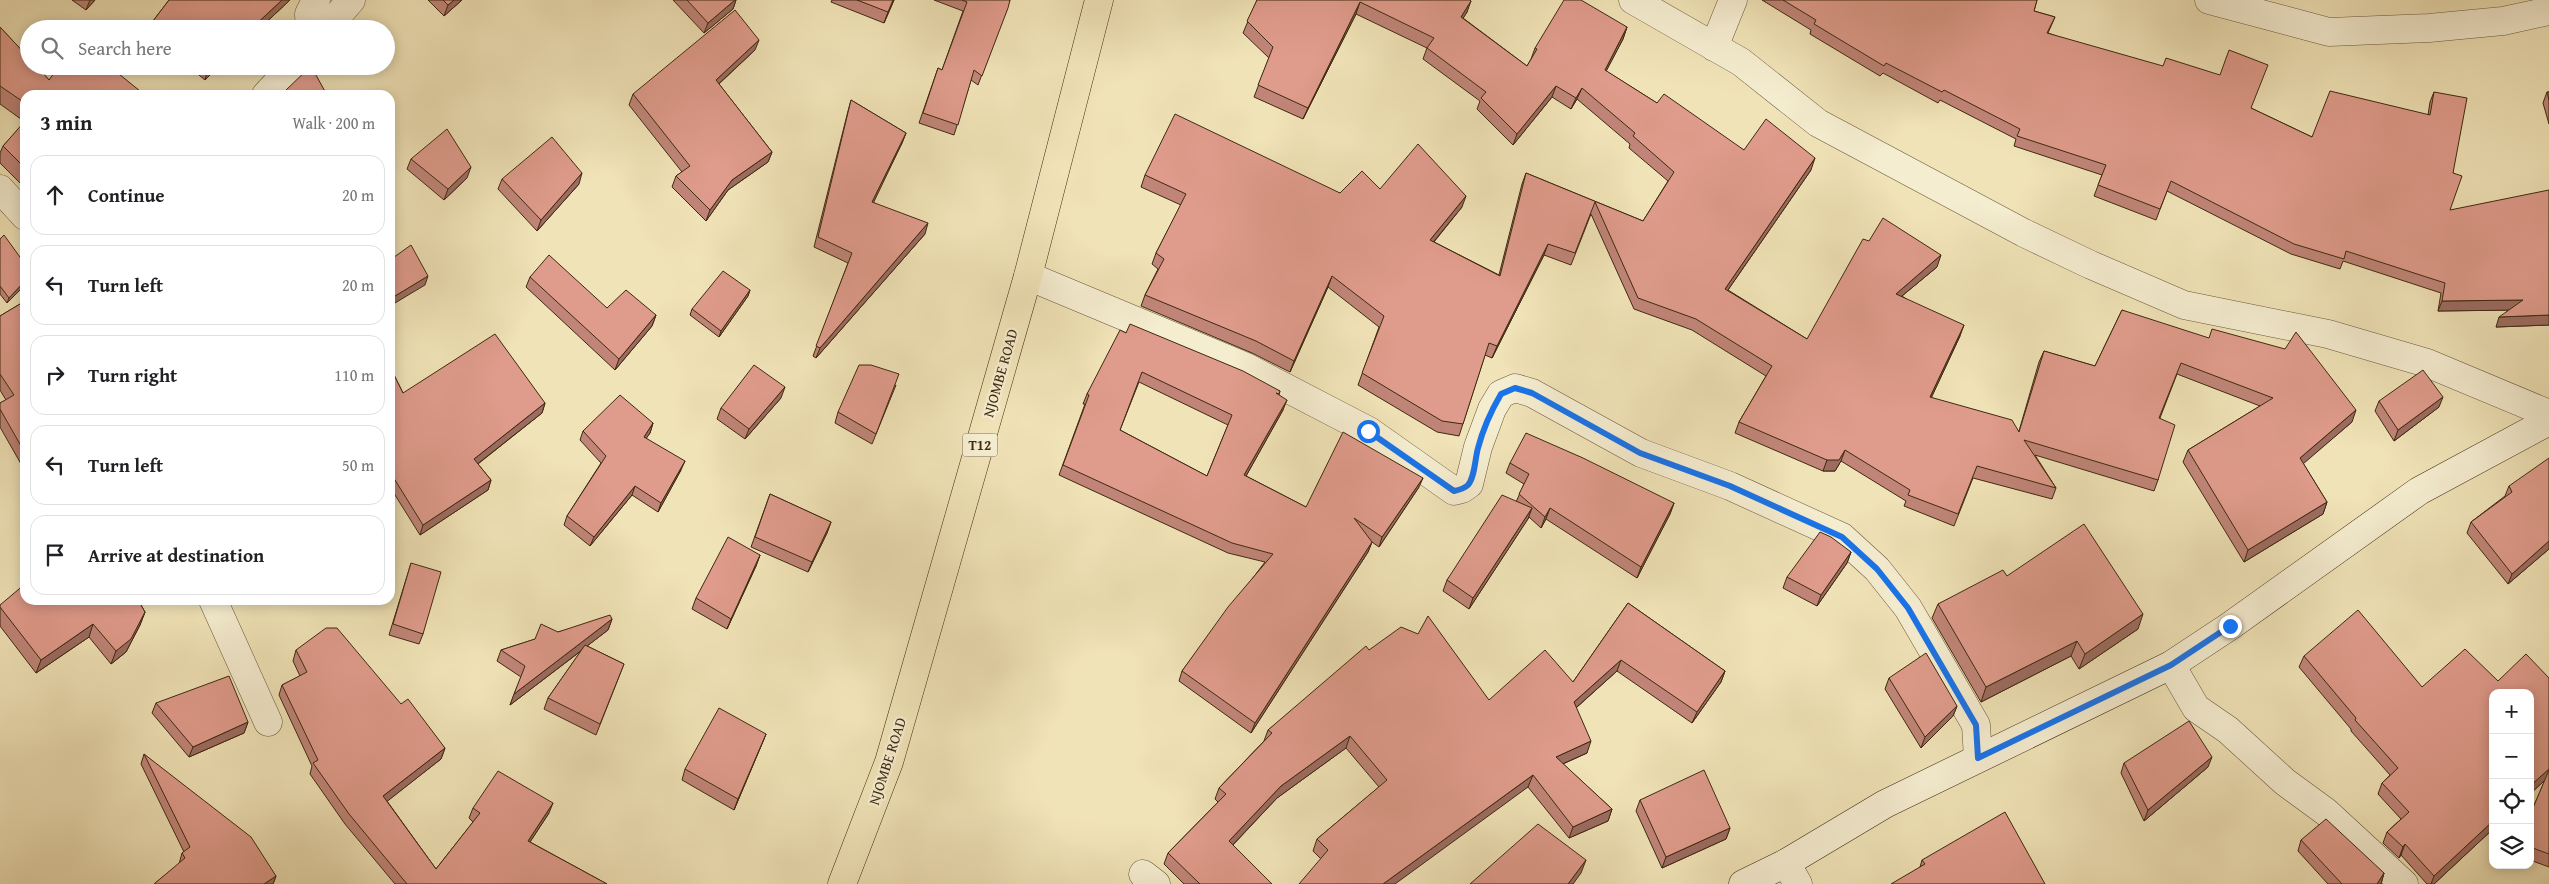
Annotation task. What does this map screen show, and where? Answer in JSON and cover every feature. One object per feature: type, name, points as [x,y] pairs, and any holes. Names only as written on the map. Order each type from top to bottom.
[{"type":"highway","name":"NJOMBE ROAD","points":[[842,884],[889,762],[1028,276],[1099,0]]},
{"type":"street","points":[[309,20],[309,14],[316,0]]},
{"type":"street","points":[[333,20],[350,0]]},
{"type":"street","points":[[1633,0],[1741,62],[1818,123],[2024,233],[2091,266],[2184,305],[2328,334],[2427,363],[2549,414]]},
{"type":"street","points":[[1714,47],[1733,0]]},
{"type":"street","points":[[2208,0],[2330,32],[2429,28],[2503,21],[2549,11]]},
{"type":"street","points":[[271,90],[285,75]]},
{"type":"street","points":[[0,189],[20,211]]},
{"type":"street","points":[[1028,276],[1246,367],[1368,431],[1454,491],[1462,489],[1469,484],[1478,447],[1492,409],[1501,394],[1515,388],[1532,393],[1640,453],[1730,486],[1842,537],[1877,569],[1908,608],[1976,725],[1978,758]]},
{"type":"street","points":[[1743,884],[1792,874],[1885,804],[2171,665],[2230,626],[2420,491],[2549,421]]},
{"type":"street","points":[[215,605],[268,722]]},
{"type":"street","points":[[2171,665],[2196,708],[2228,730],[2285,782],[2326,812],[2404,884]]},
{"type":"building","points":[[169,0],[282,0],[261,20],[154,20]]},
{"type":"building","points":[[443,0],[454,0],[448,5]]},
{"type":"building","points":[[687,0],[735,0],[708,23]]},
{"type":"building","points":[[857,0],[893,0],[888,12]]},
{"type":"building","points":[[962,0],[1010,0],[982,76],[974,70],[958,125],[923,113],[938,68],[942,70],[967,2]]},
{"type":"building","points":[[1257,0],[1470,0],[1461,17],[1527,66],[1537,49],[1535,48],[1564,0],[1581,0],[1627,27],[1605,70],[1657,103],[1664,94],[1744,150],[1766,119],[1815,158],[1725,289],[1807,339],[1863,239],[1869,241],[1883,218],[1941,255],[1896,294],[1964,325],[1930,397],[2012,420],[2019,432],[2044,351],[2095,366],[2122,310],[2209,338],[2212,329],[2285,349],[2296,332],[2356,410],[2300,458],[2327,502],[2248,550],[2188,450],[2273,398],[2181,363],[2159,418],[2175,425],[2158,480],[2024,440],[2056,488],[1977,466],[1958,514],[1908,495],[1910,490],[1845,450],[1839,460],[1827,460],[1739,422],[1772,366],[1696,319],[1638,298],[1595,202],[1575,253],[1548,244],[1497,346],[1489,343],[1463,424],[1442,421],[1362,373],[1384,316],[1332,276],[1294,361],[1256,341],[1145,295],[1164,259],[1156,253],[1186,194],[1145,175],[1175,114],[1340,193],[1362,171],[1380,189],[1418,144],[1466,196],[1430,240],[1500,276],[1526,173],[1643,221],[1674,172],[1633,136],[1635,133],[1582,88],[1576,98],[1556,86],[1517,134],[1481,98],[1486,92],[1427,48],[1434,38],[1360,2],[1308,108],[1258,85],[1273,47],[1247,21]]},
{"type":"building","points":[[1783,0],[2037,0],[2034,11],[2055,17],[2047,33],[2163,66],[2166,58],[2220,75],[2229,50],[2268,65],[2251,108],[2312,137],[2330,91],[2430,115],[2434,92],[2467,98],[2453,173],[2462,176],[2450,210],[2549,190],[2549,315],[2499,317],[2523,300],[2442,301],[2445,283],[2346,251],[2344,259],[2294,244],[2171,181],[2160,209],[2098,185],[2106,165],[2017,136],[2020,129],[1886,63],[1884,66],[1814,24],[1816,20]]},
{"type":"building","points":[[735,10],[759,40],[716,80],[772,152],[732,180],[710,210],[676,176],[690,166],[633,94]]},
{"type":"building","points":[[0,27],[20,48],[20,75],[45,75],[49,80],[53,75],[120,75],[139,90],[20,90],[20,100],[0,86]]},
{"type":"building","points":[[302,75],[316,75],[324,90],[286,90]]},
{"type":"building","points":[[851,100],[906,133],[872,202],[928,223],[820,348],[816,346],[852,253],[818,237]]},
{"type":"building","points":[[20,127],[20,163],[3,146]]},
{"type":"building","points":[[447,129],[471,167],[448,189],[411,159]]},
{"type":"building","points":[[552,137],[582,173],[541,220],[502,179]]},
{"type":"building","points":[[4,235],[20,257],[20,286],[9,298],[0,286],[0,239]]},
{"type":"building","points":[[411,245],[428,276],[395,296],[395,256]]},
{"type":"building","points":[[549,255],[607,308],[626,290],[656,315],[619,359],[530,277]]},
{"type":"building","points":[[723,271],[750,290],[721,331],[692,309]]},
{"type":"building","points":[[20,304],[20,444],[0,409],[0,403],[14,395],[0,374],[0,316]]},
{"type":"building","points":[[1130,324],[1243,371],[1280,391],[1279,394],[1276,393],[1287,400],[1244,475],[1306,507],[1343,432],[1423,478],[1382,537],[1354,518],[1372,542],[1255,723],[1182,671],[1228,607],[1273,554],[1232,543],[1063,465],[1089,395],[1087,394],[1120,330],[1126,333]],"holes":[[[1142,372],[1232,415],[1207,476],[1120,430]]]},
{"type":"building","points":[[495,334],[545,403],[474,459],[491,480],[423,525],[395,480],[395,377],[403,393]]},
{"type":"building","points":[[754,365],[785,387],[749,429],[721,408]]},
{"type":"building","points":[[859,365],[871,365],[899,374],[876,434],[838,412]]},
{"type":"building","points":[[2423,370],[2443,397],[2398,430],[2379,401]]},
{"type":"building","points":[[620,395],[653,423],[644,437],[685,461],[661,503],[635,486],[594,537],[567,516],[606,456],[583,431]]},
{"type":"building","points":[[1526,433],[1583,458],[1674,503],[1641,567],[1550,508],[1545,517],[1519,494],[1529,474],[1510,463]]},
{"type":"building","points":[[2549,458],[2549,541],[2512,574],[2471,522],[2512,492],[2509,486]]},
{"type":"building","points":[[770,494],[831,522],[812,562],[755,537]]},
{"type":"building","points":[[1502,495],[1532,508],[1473,598],[1447,580]]},
{"type":"building","points":[[2084,524],[2143,614],[2085,654],[2077,641],[1986,687],[1938,604],[2003,570],[2007,576]]},
{"type":"building","points":[[1820,532],[1831,537],[1851,552],[1821,595],[1787,577]]},
{"type":"building","points":[[728,537],[760,555],[731,619],[696,598]]},
{"type":"building","points":[[411,563],[441,572],[423,634],[393,624]]},
{"type":"building","points":[[20,588],[20,605],[141,605],[145,612],[131,639],[116,651],[93,624],[41,660],[0,605]]},
{"type":"building","points":[[1628,603],[1725,671],[1697,712],[1621,660],[1574,702],[1591,741],[1556,757],[1612,809],[1573,827],[1533,775],[1383,884],[1299,884],[1328,850],[1317,839],[1387,780],[1350,736],[1281,786],[1229,841],[1272,884],[1200,884],[1168,853],[1226,794],[1219,788],[1272,733],[1268,730],[1366,646],[1369,650],[1401,627],[1418,634],[1428,616],[1489,700],[1545,650],[1573,682]]},
{"type":"building","points":[[2358,610],[2422,687],[2465,649],[2498,681],[2526,654],[2549,678],[2549,769],[2534,782],[2534,689],[2489,689],[2489,825],[2434,876],[2405,844],[2403,847],[2387,832],[2409,812],[2382,783],[2398,768],[2355,720],[2356,718],[2304,656]]},
{"type":"building","points":[[610,615],[612,619],[514,694],[525,666],[501,650],[535,639],[541,624],[558,632]]},
{"type":"building","points":[[326,628],[337,628],[401,704],[408,699],[445,748],[383,796],[436,869],[480,813],[473,808],[498,771],[553,803],[528,841],[607,884],[407,884],[349,814],[313,763],[318,760],[282,685],[307,672],[296,650]]},
{"type":"building","points":[[585,645],[624,664],[600,724],[548,698]]},
{"type":"building","points":[[1926,653],[1957,706],[1925,737],[1889,678]]},
{"type":"building","points":[[229,676],[248,722],[193,747],[156,703]]},
{"type":"building","points":[[719,708],[766,734],[738,799],[685,769]]},
{"type":"building","points":[[2189,721],[2212,757],[2148,810],[2124,763]]},
{"type":"building","points":[[144,754],[251,837],[276,876],[264,884],[154,884],[185,858],[182,853],[190,847]]},
{"type":"building","points":[[1704,770],[1730,828],[1666,857],[1640,800]]},
{"type":"building","points":[[2549,770],[2549,854],[2534,848],[2534,806]]},
{"type":"building","points":[[2005,812],[2045,884],[1891,884],[1925,864],[1922,860]]},
{"type":"building","points":[[2326,819],[2384,873],[2377,884],[2342,884],[2301,840]]},
{"type":"building","points":[[1538,824],[1586,860],[1568,884],[1470,884]]},
{"type":"route","points":[[1368,431],[1445,486],[1454,491],[1462,489],[1469,484],[1472,477],[1478,447],[1492,409],[1501,394],[1515,388],[1532,393],[1640,453],[1730,486],[1842,537],[1877,569],[1908,608],[1976,725],[1978,758],[2171,665],[2230,626]]}]
